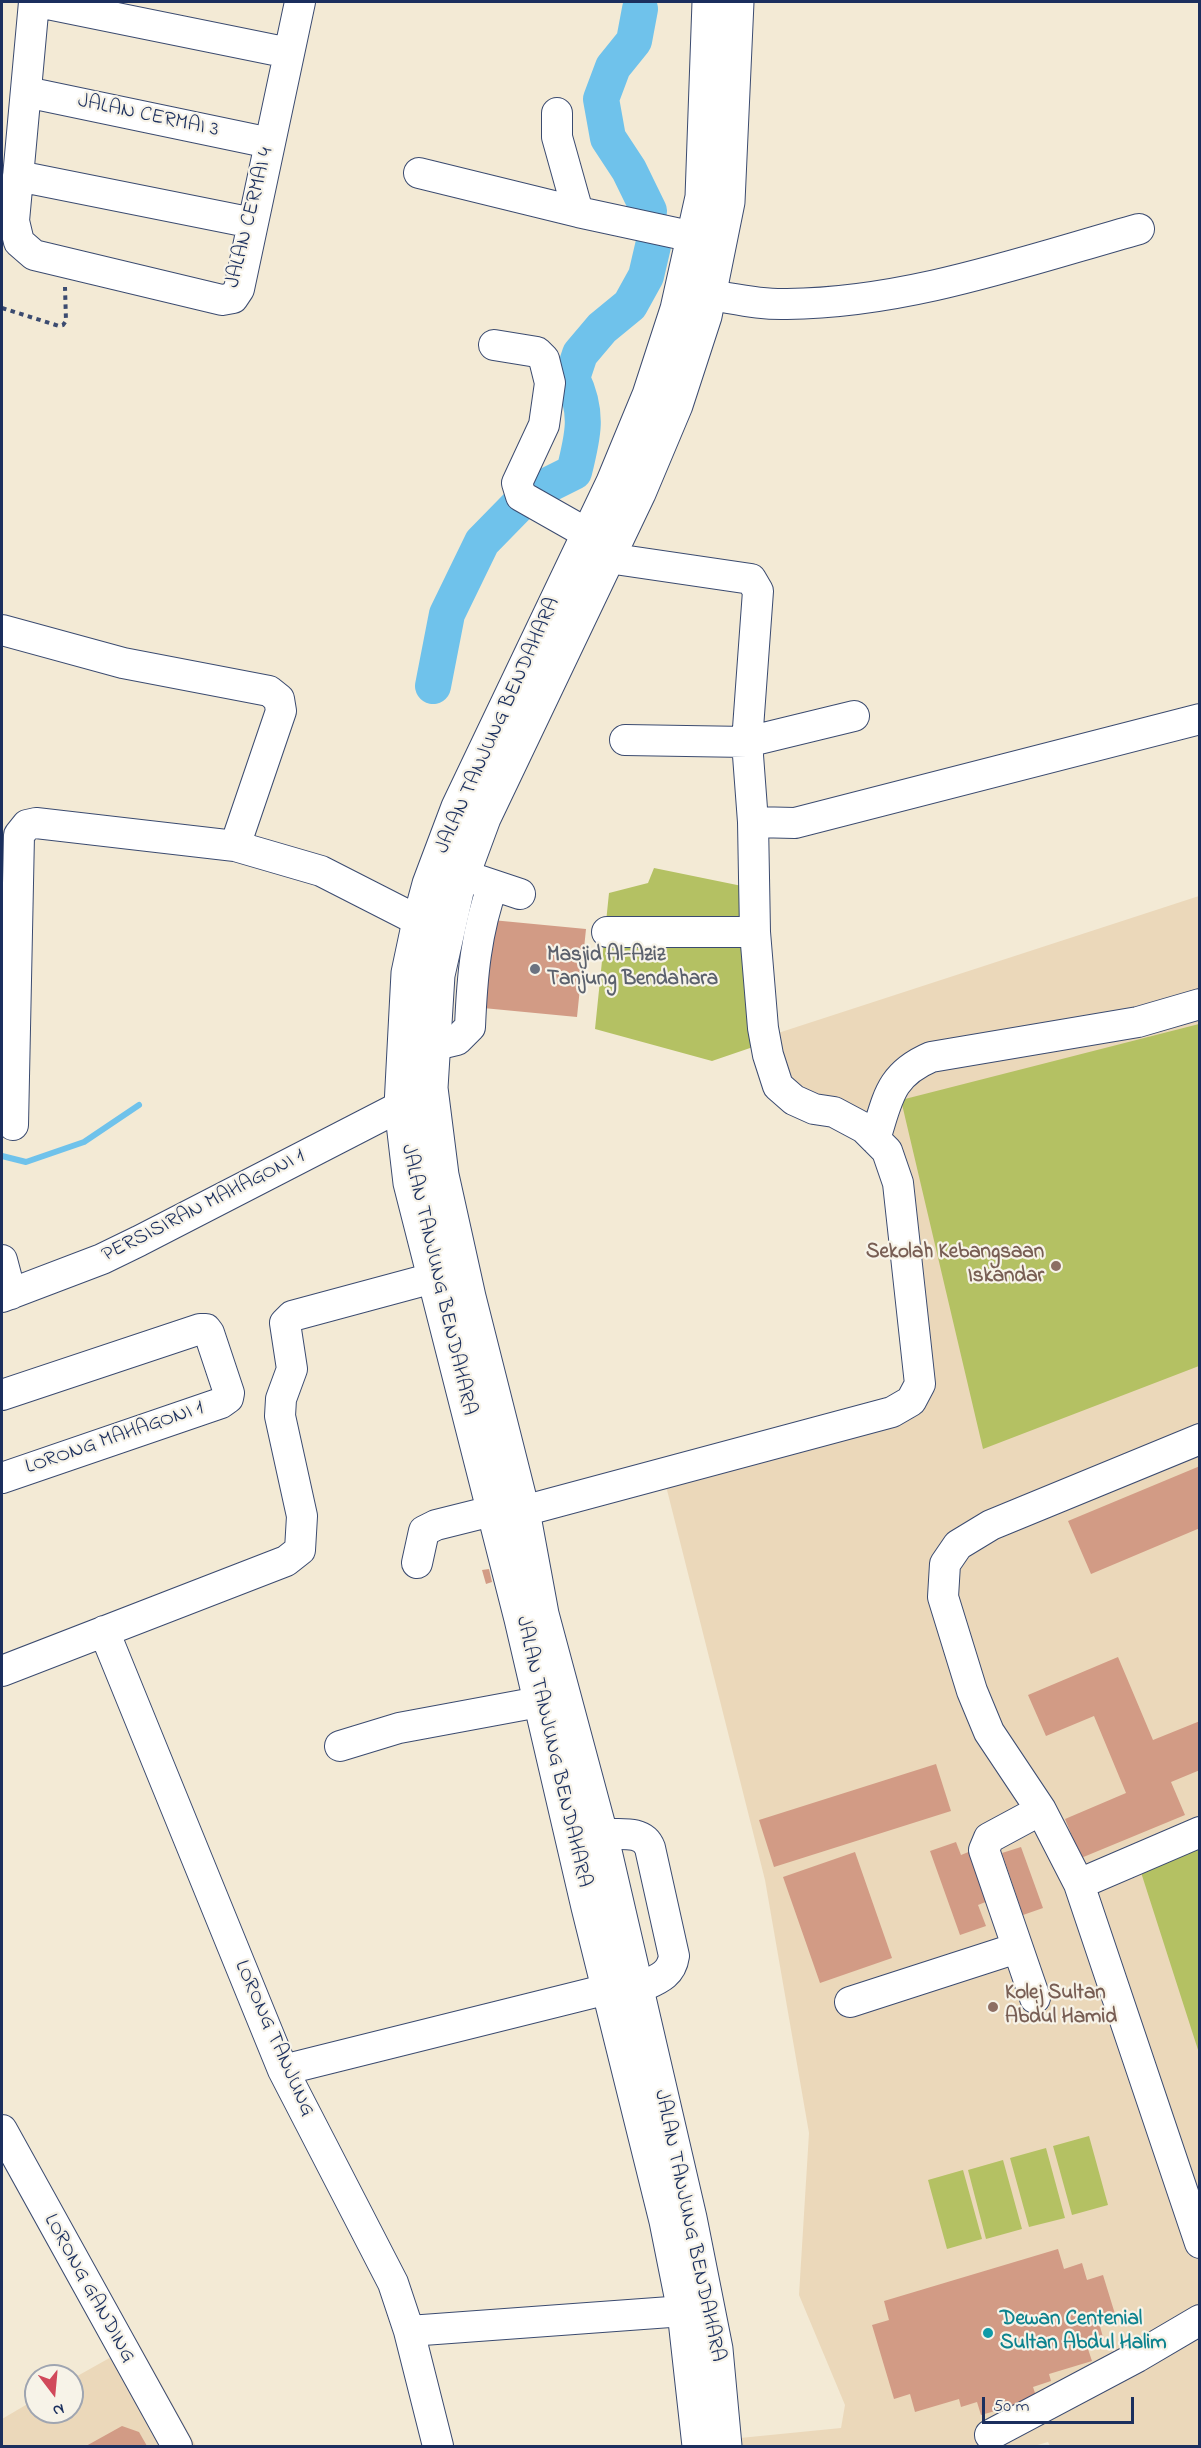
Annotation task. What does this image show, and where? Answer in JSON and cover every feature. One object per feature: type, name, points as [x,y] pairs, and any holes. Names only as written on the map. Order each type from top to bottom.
[{"type":"main road","name":"JALAN TANJUNG BENDAHARA","points":[[699,2446],[684,2311],[623,1989],[601,1834],[542,1614],[433,1278],[410,1183],[401,1106],[408,973],[418,921],[458,807],[588,534],[649,395],[677,309],[702,197],[709,2]]},
{"type":"main road","name":"JALAN TANJUNG BENDAHARA","points":[[725,2446],[716,2349],[704,2283],[623,1989],[539,1702],[521,1619],[490,1382],[442,1175],[431,1088],[438,975],[492,885],[484,818],[608,558],[676,405],[710,295],[728,202],[737,2]]},
{"type":"street","points":[[8,232],[18,176],[36,2],[289,53]]},
{"type":"street","name":"JALAN CERMAI 4","points":[[8,232],[25,250],[34,255],[222,300],[233,298],[238,289],[300,2]]},
{"type":"street","name":"JALAN CERMAI 3","points":[[26,92],[270,143]]},
{"type":"street","points":[[557,113],[557,137],[578,212]]},
{"type":"street","points":[[419,173],[578,212],[694,237]]},
{"type":"street","points":[[18,176],[252,223]]},
{"type":"street","points":[[710,295],[785,304],[840,302],[920,288],[1139,229]]},
{"type":"street","points":[[494,345],[537,352],[544,359],[550,383],[544,425],[517,483],[524,499],[588,534]]},
{"type":"street","points":[[417,1563],[424,1531],[436,1525],[508,1511],[892,1412],[911,1401],[920,1384],[898,1183],[887,1151],[864,1128],[834,1112],[813,1109],[794,1100],[778,1086],[763,1028],[754,932],[753,822],[747,741],[758,591],[756,585],[751,579],[608,558]]},
{"type":"street","points":[[2,630],[123,663],[269,691],[279,699],[281,711],[235,846]]},
{"type":"street","points":[[625,740],[747,741],[854,716]]},
{"type":"street","points":[[753,822],[795,823],[1200,719]]},
{"type":"street","points":[[13,1125],[19,835],[22,829],[36,823],[235,846],[321,871],[418,921]]},
{"type":"street","points":[[608,932],[754,932]]},
{"type":"street","points":[[875,1139],[891,1088],[897,1078],[925,1060],[947,1053],[1138,1022],[1200,1004]]},
{"type":"street","name":"PERSISIRAN MAHAGONI 1","points":[[6,1295],[139,1242],[401,1106]]},
{"type":"street","points":[[2,1260],[6,1295]]},
{"type":"street","points":[[2,1671],[286,1562],[300,1550],[302,1516],[280,1416],[281,1400],[292,1369],[285,1323],[292,1316],[433,1278]]},
{"type":"street","name":"LORONG MAHAGONI 1","points":[[2,1395],[200,1329],[206,1329],[209,1333],[228,1388],[228,1398],[221,1403],[2,1478]]},
{"type":"street","points":[[1200,1439],[991,1525],[958,1545],[945,1564],[943,1597],[972,1692],[989,1732],[1041,1810],[1079,1884],[1200,2243]]},
{"type":"street","name":"LORONG TANJUNG","points":[[104,1631],[283,2070],[393,2283],[409,2331],[438,2446]]},
{"type":"street","points":[[340,1746],[399,1728],[539,1702]]},
{"type":"street","points":[[1035,1998],[984,1850],[989,1838],[1041,1810]]},
{"type":"street","points":[[1079,1884],[1200,1832]]},
{"type":"street","points":[[283,2070],[623,1989],[666,1975],[672,1967],[674,1956],[648,1840],[642,1836],[601,1834]]},
{"type":"street","points":[[850,2002],[1017,1948]]},
{"type":"street","name":"LORONG GANDING","points":[[2,2130],[146,2395],[177,2446]]},
{"type":"street","points":[[409,2331],[684,2311]]},
{"type":"street","points":[[990,2435],[1137,2357],[1200,2320]]},
{"type":"path","points":[[2,308],[63,325],[66,321],[64,263]]},
{"type":"shaded area","name":"Kolej Sultan Abdul Hamid","points":[[1199,896],[1199,2446],[1050,2446],[1048,2442],[1034,2446],[741,2446],[740,2438],[841,2428],[845,2405],[799,2295],[809,2133],[765,1880],[662,1470],[918,1395],[899,1157],[796,1095],[772,1035]]},
{"type":"shaded area","points":[[138,2342],[196,2446],[2,2446],[2,2419],[24,2406],[24,2424],[84,2424],[84,2372]]},
{"type":"green space","points":[[654,868],[742,886],[753,1047],[712,1061],[595,1029],[609,893],[648,883]]},
{"type":"green space","name":"Sekolah Kebangsaan Iskandar","points":[[1199,1024],[1199,1366],[983,1449],[901,1100]]},
{"type":"green space","points":[[1199,1838],[1199,2053],[1138,1863]]},
{"type":"green space","points":[[1089,2136],[1108,2205],[1072,2215],[1053,2146]]},
{"type":"green space","points":[[1046,2148],[1065,2218],[1029,2227],[1010,2158]]},
{"type":"green space","points":[[1003,2160],[1022,2229],[986,2239],[968,2170]]},
{"type":"green space","points":[[963,2170],[982,2239],[947,2249],[928,2180]]},
{"type":"building","name":"Masjid Al-Aziz Tanjung Bendahara","points":[[492,920],[586,929],[577,1017],[483,1008]]},
{"type":"building","points":[[1200,1466],[1200,1528],[1091,1574],[1068,1521]]},
{"type":"building","points":[[489,1569],[492,1582],[486,1584],[482,1570]]},
{"type":"building","points":[[1118,1657],[1153,1740],[1200,1721],[1200,1770],[1171,1782],[1185,1815],[1081,1858],[1065,1819],[1126,1793],[1094,1716],[1046,1736],[1028,1695]]},
{"type":"building","points":[[936,1764],[951,1811],[774,1867],[759,1820]]},
{"type":"building","points":[[956,1842],[961,1855],[971,1851],[988,1901],[978,1905],[986,1926],[960,1935],[930,1851]]},
{"type":"building","points":[[1021,1847],[1043,1908],[1023,1915],[1002,1853]]},
{"type":"building","points":[[855,1852],[892,1958],[820,1983],[783,1877]]},
{"type":"building","name":"Dewan Centenial Sultan Abdul Halim","points":[[1058,2249],[1064,2269],[1082,2263],[1087,2280],[1103,2275],[1115,2314],[1098,2319],[1104,2341],[1087,2346],[1092,2361],[1049,2374],[1051,2381],[1033,2387],[1037,2399],[981,2415],[977,2402],[961,2407],[959,2399],[915,2412],[910,2394],[894,2399],[872,2325],[889,2320],[884,2301]]},
{"type":"building","points":[[122,2426],[139,2432],[147,2446],[86,2446]]},
{"type":"waterway","points":[[640,9],[634,41],[613,67],[601,99],[608,138],[629,170],[649,211]]},
{"type":"waterway","points":[[433,686],[447,614],[482,542],[528,495],[574,472],[583,425],[581,402],[572,378],[580,354],[602,328],[630,305],[646,276],[653,246]]},
{"type":"waterway","points":[[2,1156],[26,1162],[84,1142],[139,1105]]},
{"type":"place","name":"Masjid Al-Aziz Tanjung Bendahara","points":[[535,969]]},
{"type":"place","name":"Sekolah Kebangsaan Iskandar","points":[[1056,1266]]},
{"type":"place","name":"Kolej Sultan Abdul Hamid","points":[[993,2007]]},
{"type":"place","name":"Dewan Centenial Sultan Abdul Halim","points":[[988,2333]]}]
